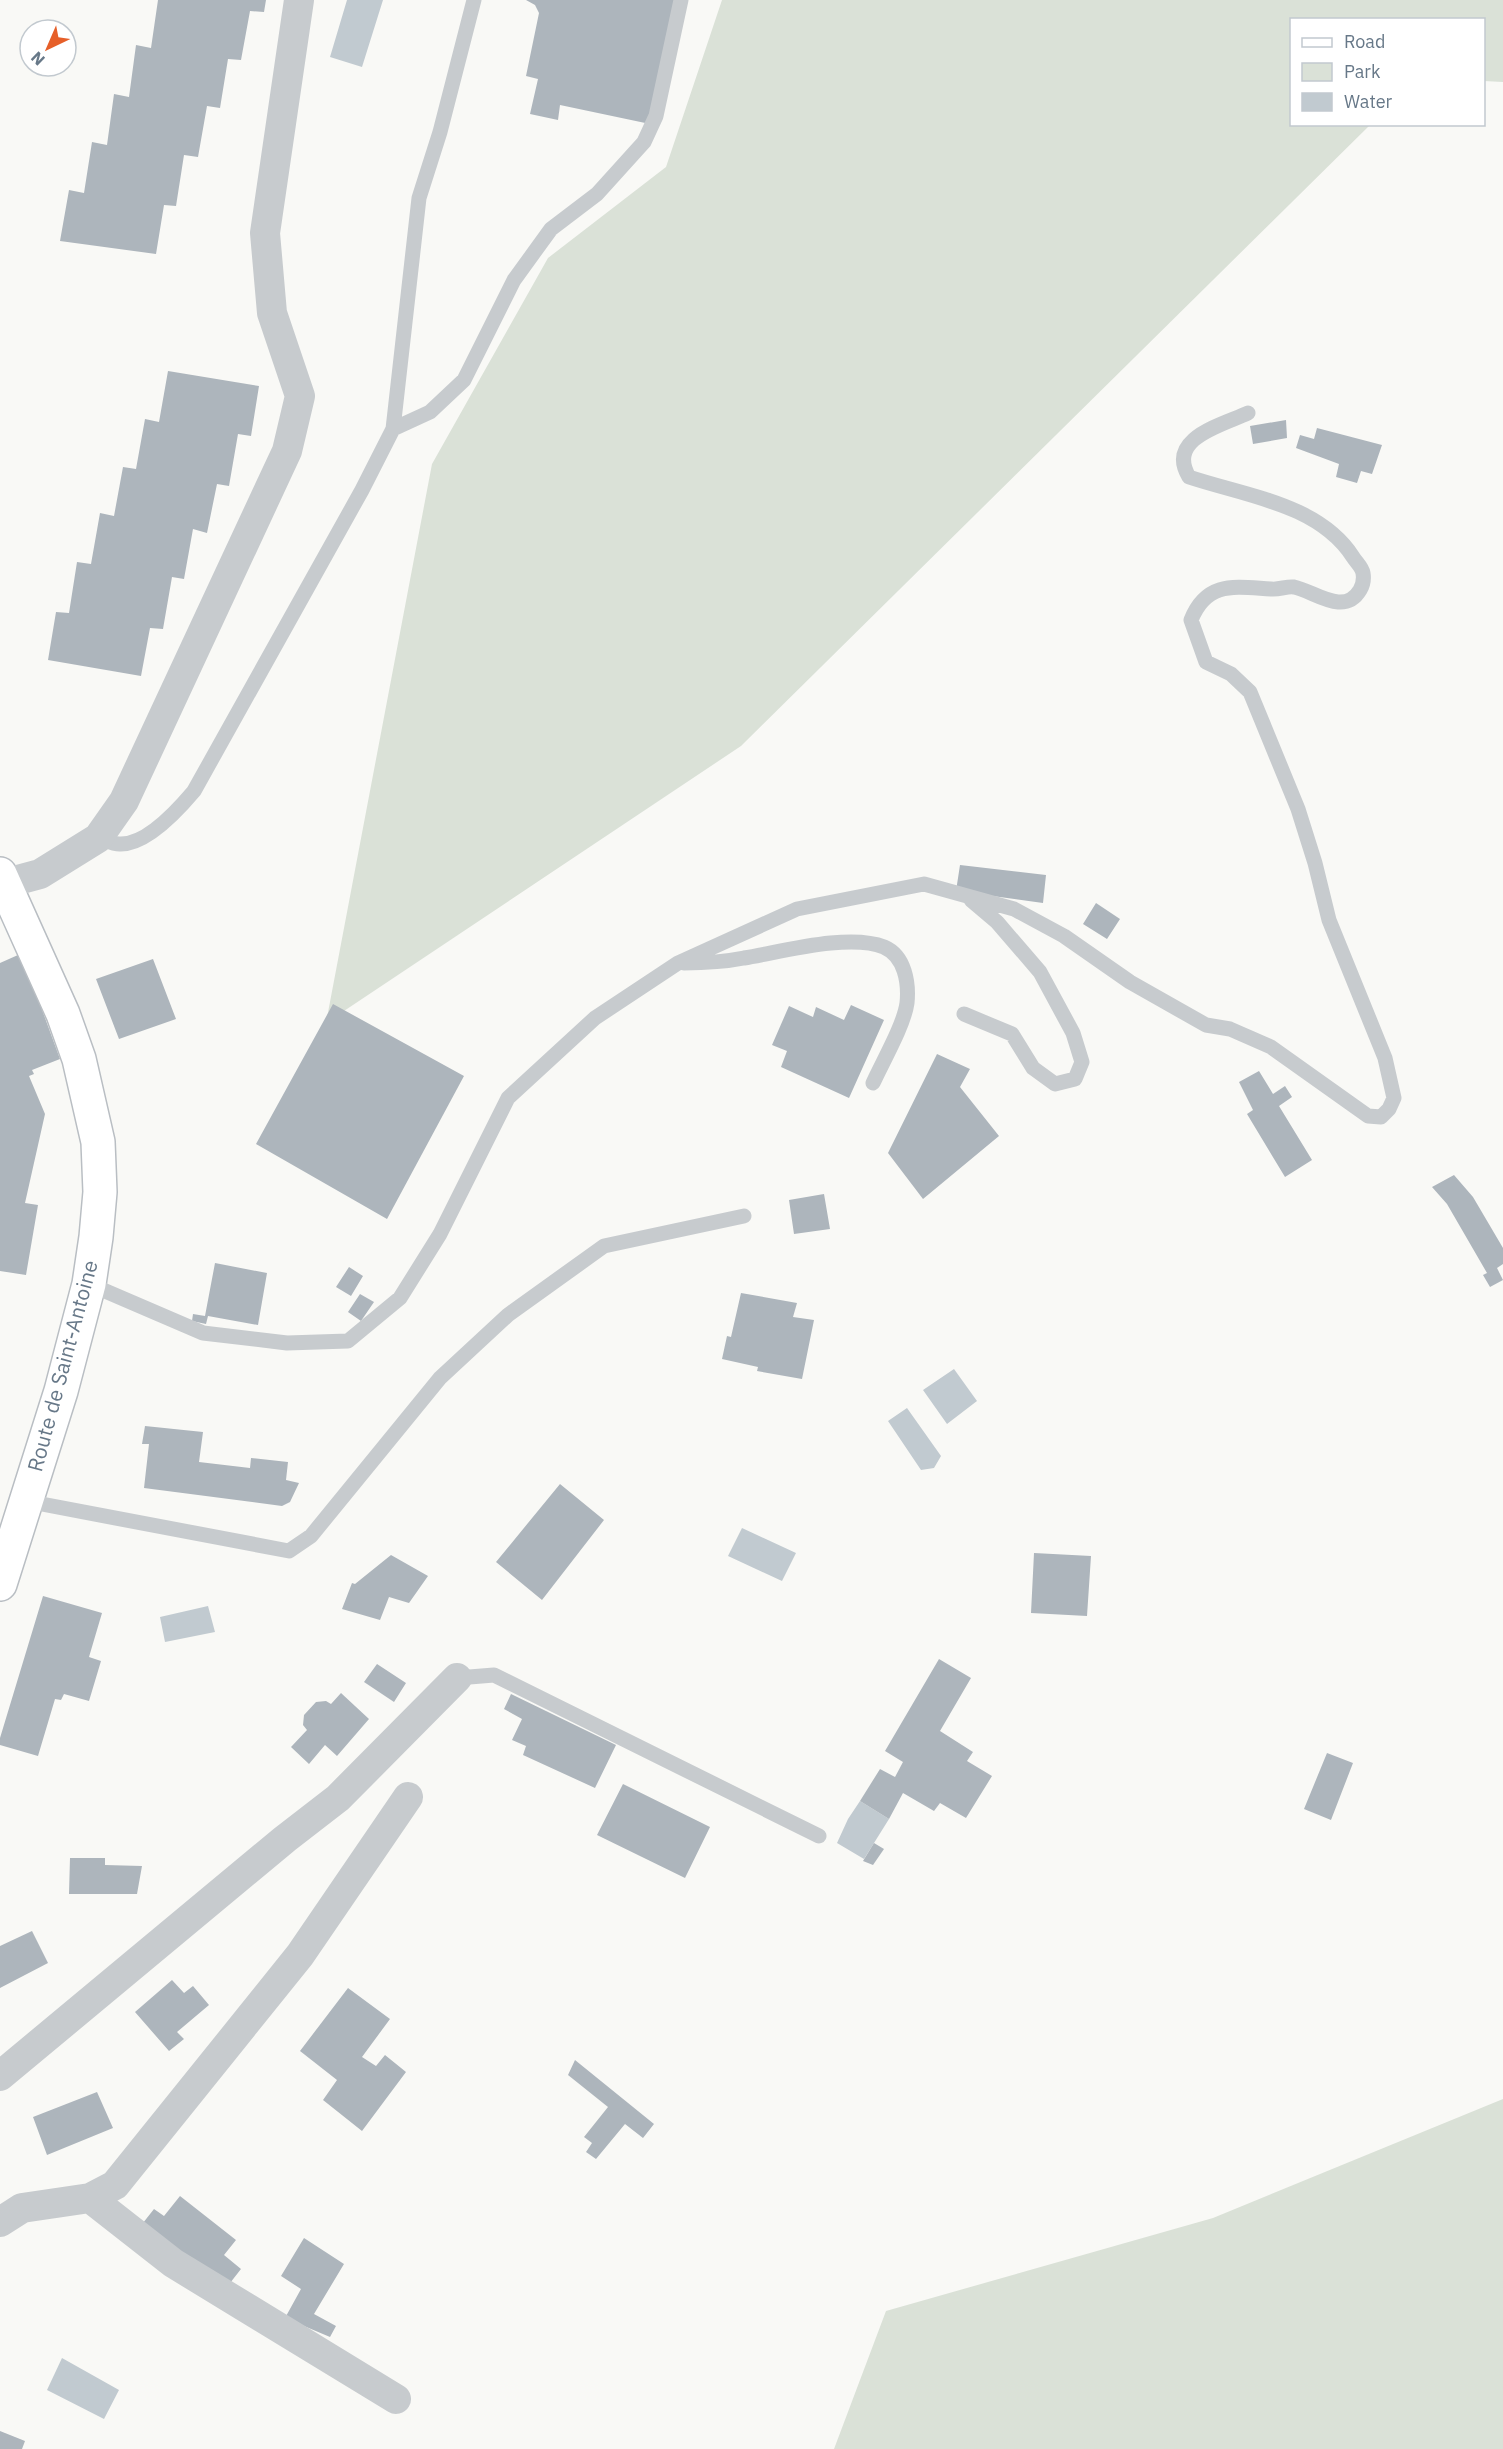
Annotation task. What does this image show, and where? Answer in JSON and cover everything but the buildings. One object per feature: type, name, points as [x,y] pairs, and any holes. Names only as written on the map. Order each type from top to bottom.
[{"type":"street","points":[[2,879],[40,874],[98,838],[124,801],[287,451],[300,396],[272,313],[265,233],[299,0]]},
{"type":"street","name":"Route de Saint-Antoine","points":[[0,1584],[61,1391],[89,1284],[100,1192],[98,1142],[79,1059],[63,1014],[2,879]]},
{"type":"street","points":[[0,2076],[285,1839],[338,1798],[457,1678]]},
{"type":"street","points":[[0,2222],[22,2208],[90,2199],[115,2185],[300,1955],[408,1797]]},
{"type":"street","points":[[90,2199],[173,2263],[396,2399]]},
{"type":"lane","points":[[98,838],[121,844],[148,835],[178,810],[194,791],[362,490],[393,429],[419,198],[440,132],[474,0]]},
{"type":"lane","points":[[393,429],[430,412],[464,380],[514,280],[551,229],[597,194],[644,142],[656,116],[681,0]]},
{"type":"lane","points":[[89,1284],[203,1334],[287,1343],[348,1341],[400,1298],[440,1234],[508,1098],[595,1018],[678,963],[797,909],[924,884],[1014,909],[1064,936],[1130,982],[1206,1025],[1230,1029],[1270,1047],[1368,1116],[1381,1117],[1389,1109],[1394,1098],[1384,1058],[1329,921],[1316,863],[1270,739],[1250,692],[1231,674],[1206,662],[1191,620],[1196,607],[1205,598],[1222,588],[1247,586],[1274,590],[1292,586],[1330,602],[1345,601],[1356,596],[1363,584],[1363,571],[1343,542],[1314,519],[1264,500],[1189,477],[1184,468],[1184,455],[1197,435],[1248,413]]},
{"type":"lane","points":[[964,1014],[1012,1034],[1033,1068],[1055,1084],[1075,1079],[1082,1062],[1074,1033],[1040,972],[997,922],[966,896]]},
{"type":"lane","points":[[678,963],[706,963],[819,945],[857,942],[885,947],[896,957],[907,975],[907,1004],[873,1083]]},
{"type":"lane","points":[[26,1501],[289,1551],[311,1536],[440,1378],[508,1315],[604,1246],[744,1216]]},
{"type":"lane","points":[[457,1678],[494,1676],[819,1836]]},
{"type":"green space","points":[[722,0],[1503,0],[1503,82],[1485,81],[1485,18],[1290,18],[1290,126],[1369,126],[741,746],[326,1023],[432,464],[548,258],[666,167]]},
{"type":"green space","points":[[1503,2099],[1503,2449],[834,2449],[886,2311],[1213,2218]]},
{"type":"water","points":[[347,0],[383,0],[362,67],[330,57]]},
{"type":"water","points":[[954,1369],[977,1401],[947,1424],[923,1390]]},
{"type":"water","points":[[907,1408],[941,1456],[934,1468],[921,1470],[888,1421]]},
{"type":"water","points":[[742,1528],[796,1553],[782,1581],[728,1556]]},
{"type":"water","points":[[208,1606],[215,1632],[165,1642],[160,1617]]},
{"type":"water","points":[[860,1801],[889,1819],[864,1859],[837,1843],[848,1819]]},
{"type":"water","points":[[62,2358],[119,2390],[104,2419],[47,2390]]}]
